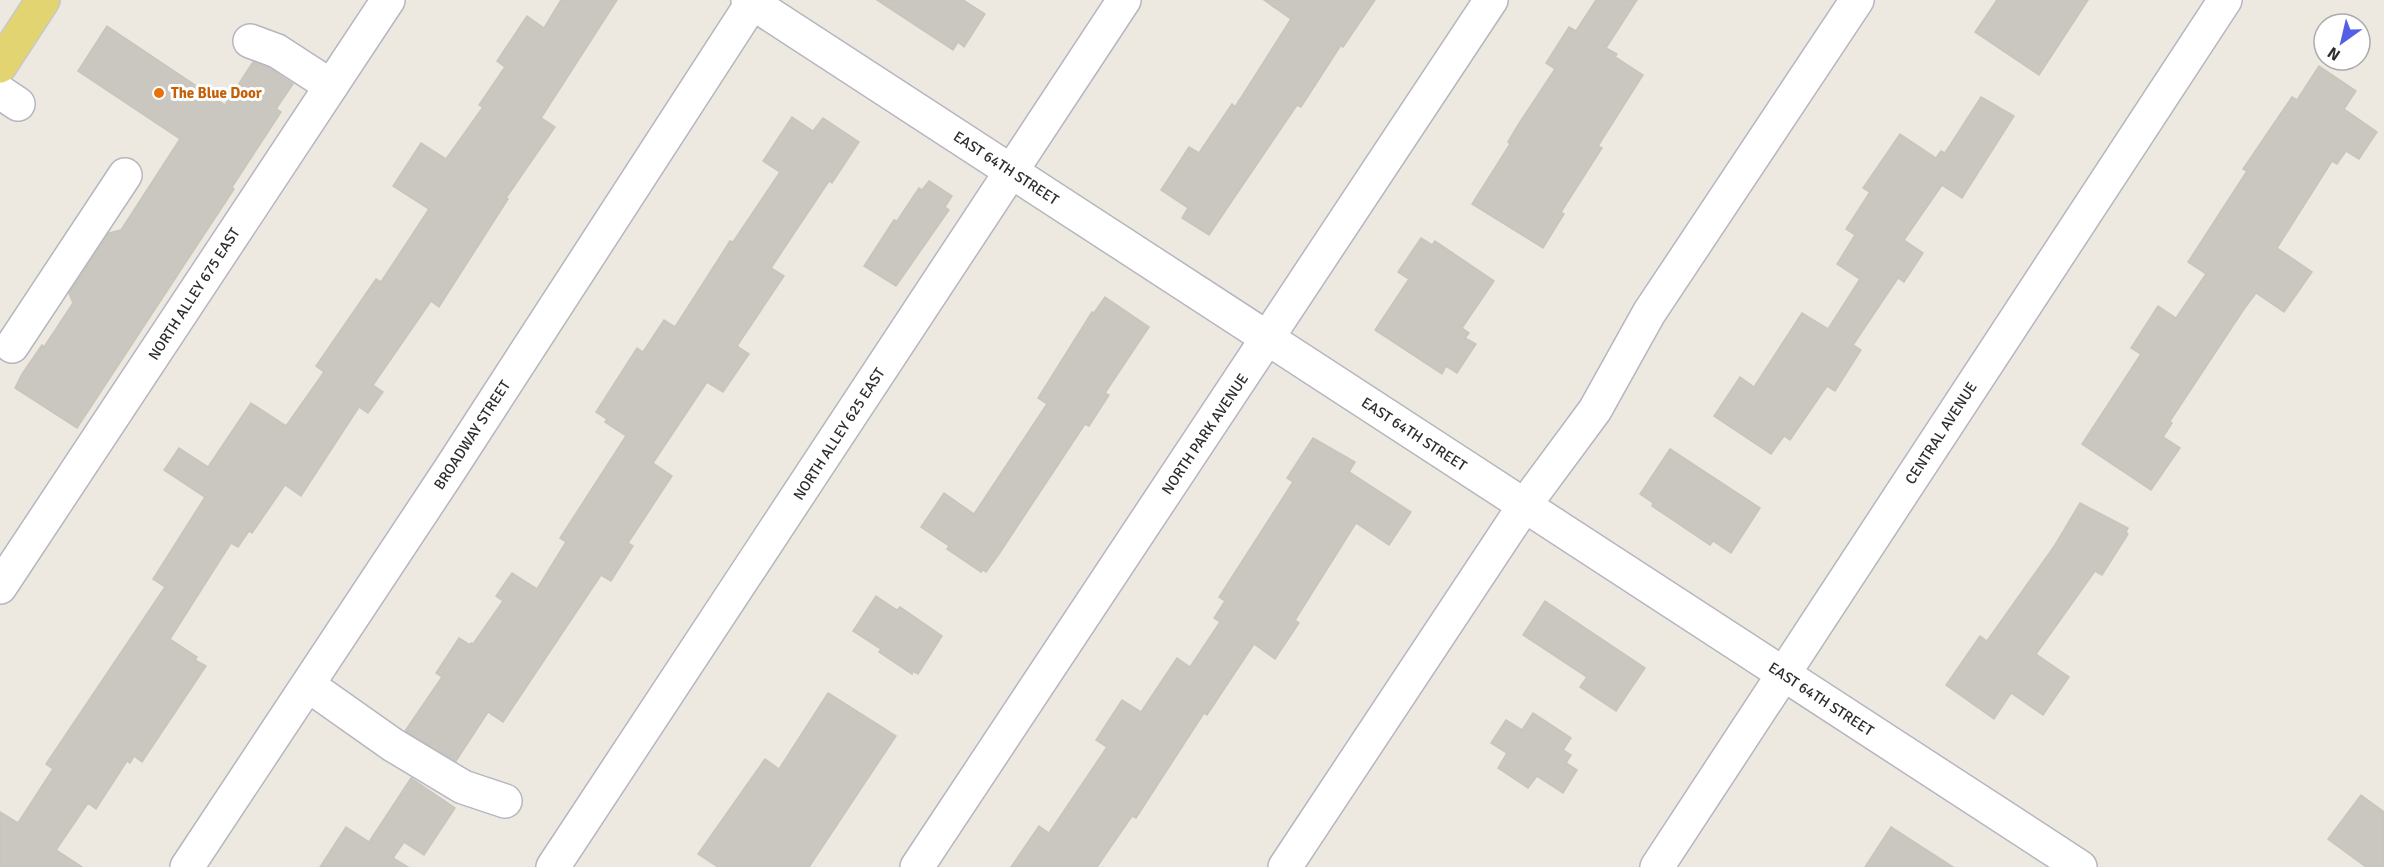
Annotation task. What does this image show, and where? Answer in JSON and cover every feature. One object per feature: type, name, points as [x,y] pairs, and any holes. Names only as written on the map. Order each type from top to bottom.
[{"type":"main road","points":[[0,66],[43,0]]},
{"type":"street","name":"NORTH ALLEY 675 EAST","points":[[0,587],[388,0]]},
{"type":"street","name":"NORTH ALLEY 625 EAST","points":[[553,867],[1124,0]]},
{"type":"street","name":"NORTH PARK AVENUE","points":[[917,867],[1491,0]]},
{"type":"street","points":[[1285,867],[1524,506],[1595,410],[1649,313],[1857,0]]},
{"type":"street","name":"CENTRAL AVENUE","points":[[1657,867],[2225,0]]},
{"type":"street","name":"EAST 64TH STREET","points":[[752,1],[2080,867]]},
{"type":"street","name":"BROADWAY STREET","points":[[187,867],[458,458],[752,1]]},
{"type":"street","points":[[250,41],[277,51],[331,86]]},
{"type":"street","points":[[12,346],[125,175]]},
{"type":"street","points":[[308,685],[393,745],[463,787],[505,801]]},
{"type":"building","points":[[561,0],[617,0],[541,118],[555,127],[506,198],[508,199],[439,307],[431,301],[373,385],[383,392],[368,413],[359,407],[301,496],[285,485],[252,533],[249,531],[238,547],[231,543],[170,639],[197,657],[195,660],[206,666],[142,762],[134,756],[130,763],[127,761],[96,809],[88,803],[56,850],[82,867],[0,867],[0,812],[18,823],[53,769],[46,764],[165,587],[153,579],[205,497],[164,470],[179,448],[208,467],[251,403],[286,426],[324,372],[316,366],[376,279],[381,282],[429,209],[393,186],[421,143],[446,159],[483,107],[479,105],[505,67],[497,61],[527,16],[544,28]]},
{"type":"building","points":[[877,0],[963,0],[985,14],[964,47],[958,42],[953,50]]},
{"type":"building","points":[[1264,0],[1375,0],[1343,47],[1341,45],[1301,107],[1297,105],[1209,235],[1182,218],[1188,208],[1161,190],[1189,147],[1199,153],[1232,104],[1235,107],[1291,19]]},
{"type":"building","points":[[1596,0],[1637,0],[1606,48],[1617,54],[1615,57],[1643,75],[1598,146],[1602,148],[1561,212],[1564,214],[1543,248],[1472,204],[1510,144],[1508,142],[1518,125],[1555,69],[1546,63],[1569,27],[1576,31]]},
{"type":"building","points":[[1997,0],[2088,0],[2039,75],[1975,32]]},
{"type":"building","points":[[107,26],[225,105],[253,62],[269,68],[293,84],[276,109],[281,112],[232,187],[234,189],[77,428],[15,388],[22,374],[42,345],[44,347],[73,303],[69,293],[109,233],[121,230],[180,139],[78,71]]},
{"type":"building","points":[[2315,72],[2328,72],[2356,91],[2344,109],[2377,132],[2359,159],[2346,151],[2337,164],[2332,161],[2277,248],[2312,272],[2284,312],[2256,293],[2244,309],[2170,421],[2172,423],[2163,437],[2180,448],[2151,490],[2082,444],[2141,354],[2131,348],[2158,306],[2176,318],[2206,274],[2188,262],[2247,171],[2243,169],[2292,97],[2297,100]]},
{"type":"building","points":[[1981,97],[2014,116],[1962,198],[1942,185],[1904,240],[1923,253],[1904,282],[1898,278],[1853,345],[1861,350],[1835,391],[1827,386],[1790,440],[1784,436],[1771,454],[1714,416],[1740,377],[1754,387],[1802,313],[1828,329],[1860,279],[1837,264],[1855,235],[1846,229],[1870,192],[1863,188],[1900,134],[1936,158],[1941,151],[1945,153]]},
{"type":"building","points":[[792,117],[813,131],[823,118],[859,142],[832,183],[829,181],[771,268],[784,276],[737,346],[749,354],[723,392],[707,382],[653,463],[672,476],[628,543],[633,546],[611,581],[601,575],[503,722],[488,712],[456,761],[405,731],[442,677],[436,673],[459,638],[470,645],[473,644],[503,601],[496,596],[512,573],[537,589],[566,542],[560,538],[626,436],[605,422],[607,419],[596,412],[637,348],[643,352],[664,320],[675,327],[730,241],[733,242],[780,172],[763,161]]},
{"type":"building","points":[[929,181],[952,196],[945,207],[949,210],[896,286],[864,266],[894,220],[897,221],[919,188],[922,190]]},
{"type":"building","points":[[1421,238],[1432,245],[1435,241],[1494,281],[1462,328],[1469,333],[1465,338],[1476,344],[1457,373],[1446,366],[1442,374],[1375,330],[1409,279],[1398,272]]},
{"type":"building","points":[[1105,297],[1149,327],[1105,393],[1109,395],[1089,426],[1085,424],[999,554],[986,572],[983,570],[981,572],[947,549],[949,546],[921,527],[944,493],[974,514],[1047,404],[1038,398],[1092,312],[1094,313]]},
{"type":"building","points":[[1313,438],[1355,462],[1349,472],[1411,512],[1389,545],[1356,523],[1295,620],[1299,623],[1275,659],[1254,644],[1207,715],[1204,713],[1136,818],[1132,816],[1097,867],[1011,867],[1039,826],[1049,833],[1107,747],[1096,740],[1122,700],[1141,712],[1177,658],[1190,667],[1220,622],[1214,618],[1225,601],[1219,597],[1293,482],[1287,478]]},
{"type":"building","points":[[1670,449],[1760,508],[1731,553],[1713,541],[1710,545],[1652,506],[1653,503],[1640,494]]},
{"type":"building","points":[[2080,503],[2128,528],[2126,532],[2128,534],[2102,575],[2095,571],[2036,654],[2069,677],[2043,715],[2011,693],[1994,719],[1946,685],[1980,636],[1987,641],[2055,545]]},
{"type":"building","points":[[876,596],[897,610],[900,607],[942,636],[918,674],[913,671],[912,674],[879,652],[881,649],[853,631]]},
{"type":"building","points":[[1545,601],[1645,668],[1616,711],[1580,687],[1587,677],[1523,635]]},
{"type":"building","points":[[828,693],[896,736],[809,867],[718,867],[698,854],[765,759],[779,769]]},
{"type":"building","points":[[1533,713],[1571,738],[1563,750],[1571,755],[1566,763],[1577,770],[1563,793],[1537,776],[1528,788],[1498,768],[1507,753],[1491,743],[1506,720],[1522,730]]},
{"type":"building","points":[[411,778],[455,808],[424,855],[404,842],[393,858],[408,867],[320,867],[346,827],[369,842]]},
{"type":"building","points":[[2361,795],[2384,812],[2384,867],[2366,867],[2328,839]]},
{"type":"building","points":[[1891,827],[1953,867],[1865,867]]},
{"type":"place","name":"The Blue Door","points":[[159,93]]}]
